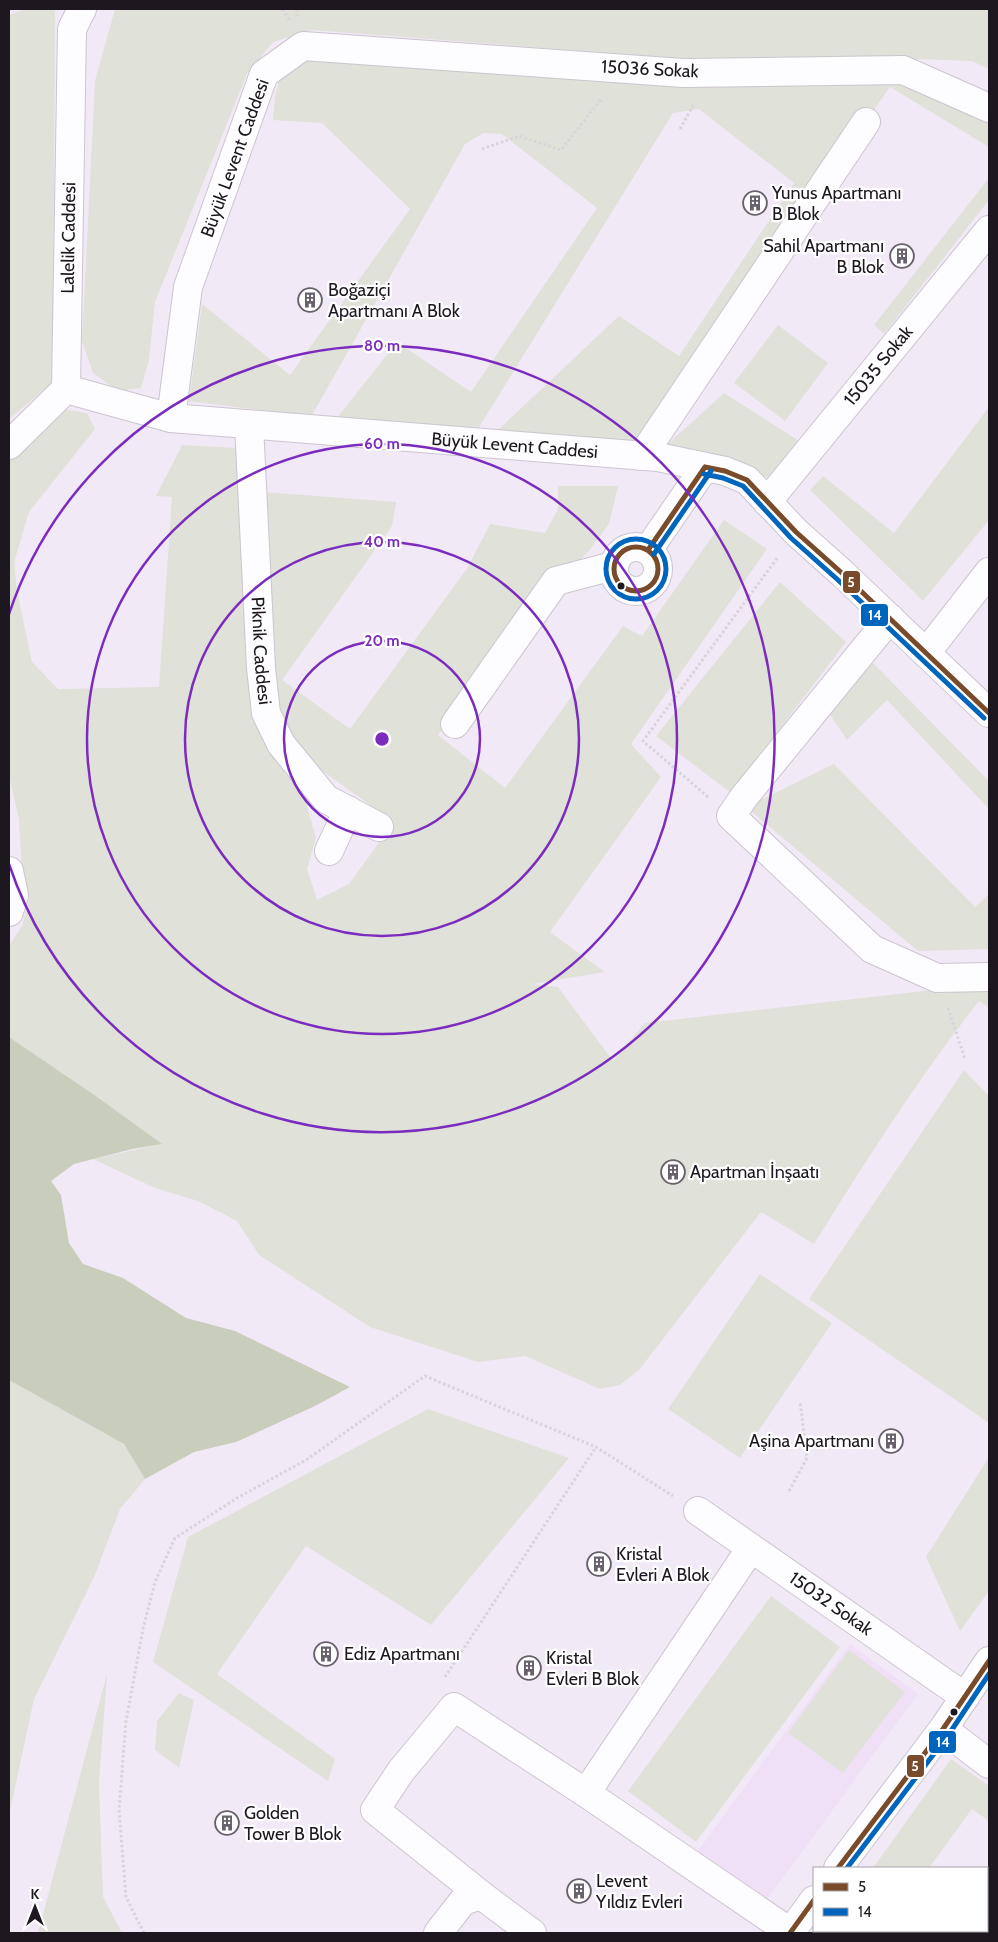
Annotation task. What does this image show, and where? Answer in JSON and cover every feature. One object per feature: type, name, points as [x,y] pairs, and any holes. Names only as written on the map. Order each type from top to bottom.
[{"type":"street","name":"Lalelik Caddesi","points":[[66,389],[72,29],[82,9]]},
{"type":"street","name":"15036 Sokak","points":[[303,46],[684,72],[903,70],[989,108]]},
{"type":"street","name":"Büyük Levent Caddesi","points":[[303,46],[264,74],[188,287],[171,418],[642,456],[725,471],[747,480],[796,532],[890,618],[989,713]]},
{"type":"street","points":[[642,456],[866,122]]},
{"type":"street","name":"15035 Sokak","points":[[767,502],[984,247]]},
{"type":"street","points":[[9,445],[66,389],[171,418]]},
{"type":"street","name":"Piknik Caddesi","points":[[249,425],[261,668],[266,713],[281,744],[326,799],[379,827]]},
{"type":"street","points":[[648,550],[705,467]]},
{"type":"street","points":[[634,546],[648,550],[654,555],[657,561],[658,575],[654,582],[642,590],[635,591],[622,586],[617,580],[613,566],[620,552],[634,546]]},
{"type":"street","points":[[456,724],[556,581],[613,566]]},
{"type":"street","points":[[926,653],[989,572]]},
{"type":"street","points":[[890,618],[744,797],[731,816],[872,949],[937,978],[989,977]]},
{"type":"street","points":[[329,851],[348,810]]},
{"type":"street","points":[[9,871],[14,895],[9,912]]},
{"type":"street","name":"15032 Sokak","points":[[698,1511],[965,1697]]},
{"type":"street","points":[[586,1793],[751,1548]]},
{"type":"street","points":[[839,1867],[943,1728],[989,1662]]},
{"type":"street","points":[[532,1933],[481,1895],[375,1810],[401,1771],[454,1707],[586,1793],[790,1933],[813,1901]]},
{"type":"street","points":[[943,1728],[989,1764]]},
{"type":"street","points":[[438,1933],[462,1901],[481,1895]]},
{"type":"path","points":[[482,149],[519,136],[561,150],[627,69]]},
{"type":"path","points":[[731,816],[643,741],[796,532]]},
{"type":"path","points":[[937,978],[965,1059]]},
{"type":"path","points":[[144,1933],[126,1897],[120,1820],[126,1721],[143,1629],[155,1582],[175,1538],[238,1498],[306,1460],[424,1376],[596,1447],[698,1511]]},
{"type":"path","points":[[789,1491],[807,1458],[800,1401]]},
{"type":"path","points":[[454,1707],[435,1694],[596,1447]]},
{"type":"shaded area","points":[[26,9],[55,9],[53,382],[9,419],[9,15]]},
{"type":"shaded area","points":[[115,9],[989,9],[989,69],[972,61],[885,58],[674,58],[312,30],[273,42],[247,74],[155,302],[149,360],[141,388],[118,391],[93,373],[82,341],[95,81]]},
{"type":"shaded area","points":[[306,61],[898,80],[989,118],[989,147],[890,87],[635,448],[498,430],[619,316],[679,356],[794,183],[699,109],[673,113],[478,429],[336,419],[397,342],[471,392],[597,208],[502,134],[483,133],[465,144],[311,417],[189,401],[202,304],[290,375],[410,209],[322,123],[273,120],[275,96],[280,76]]},
{"type":"shaded area","points":[[989,178],[989,200],[884,334],[874,325]]},
{"type":"shaded area","points":[[778,325],[828,363],[785,421],[734,383]]},
{"type":"shaded area","points":[[724,393],[799,441],[770,478],[668,444]]},
{"type":"shaded area","points":[[989,407],[989,520],[923,601],[810,490],[823,476],[894,533]]},
{"type":"shaded area","points":[[62,409],[87,413],[95,429],[29,512],[14,562],[17,591],[32,662],[58,689],[159,687],[172,497],[156,496],[182,445],[237,448],[255,710],[300,783],[316,838],[307,869],[317,900],[349,884],[394,822],[317,767],[292,736],[275,706],[263,492],[396,502],[392,526],[282,680],[350,729],[468,567],[490,524],[545,533],[558,509],[558,486],[618,486],[609,524],[588,552],[565,575],[554,579],[438,735],[505,788],[623,626],[642,636],[724,520],[767,549],[631,744],[661,777],[550,932],[605,972],[532,984],[558,987],[613,1061],[645,1023],[932,990],[989,989],[989,1008],[979,1001],[957,1030],[893,1120],[814,1244],[761,1212],[639,1370],[620,1385],[600,1389],[525,1356],[478,1362],[370,1327],[259,1255],[237,1221],[198,1201],[155,1188],[93,1159],[161,1144],[93,1094],[9,1037],[9,946],[22,926],[29,899],[22,874],[19,819],[9,776],[9,462]]},
{"type":"shaded area","points":[[780,582],[846,642],[731,793],[656,736]]},
{"type":"shaded area","points":[[868,658],[989,781],[989,809],[887,700],[847,740],[825,707]]},
{"type":"shaded area","points":[[834,764],[975,907],[989,894],[989,949],[918,951],[746,807]]},
{"type":"shaded area","points":[[964,1070],[989,1096],[989,1423],[809,1299]]},
{"type":"shaded area","points":[[760,1274],[832,1323],[740,1458],[668,1409]]},
{"type":"shaded area","points":[[9,1380],[124,1444],[145,1479],[120,1509],[95,1575],[34,1699],[9,1816]]},
{"type":"shaded area","points":[[428,1409],[569,1458],[431,1625],[306,1546],[217,1674],[335,1759],[328,1781],[153,1662],[188,1537]]},
{"type":"shaded area","points":[[989,1457],[989,1591],[960,1631],[926,1557]]},
{"type":"shaded area","points":[[771,1596],[840,1647],[696,1842],[628,1791]]},
{"type":"shaded area","points":[[850,1644],[918,1694],[762,1906],[694,1856]]},
{"type":"shaded area","points":[[849,1650],[905,1692],[843,1773],[788,1733]]},
{"type":"shaded area","points":[[107,1674],[99,1783],[103,1897],[122,1933],[38,1933]]},
{"type":"shaded area","points":[[179,1693],[194,1700],[179,1768],[155,1750],[157,1721]]},
{"type":"shaded area","points":[[951,1759],[989,1786],[989,1821],[972,1809],[930,1867],[874,1867]]},
{"type":"green space","points":[[9,1037],[162,1144],[132,1149],[74,1164],[51,1181],[61,1195],[69,1243],[83,1264],[123,1278],[186,1318],[235,1331],[350,1387],[315,1406],[236,1442],[194,1452],[145,1479],[124,1444],[9,1380]]},
{"type":"transit line","name":"5","points":[[705,467],[725,471],[747,480],[796,532],[843,574],[989,713]]},
{"type":"transit line","name":"5","points":[[648,550],[705,467]]},
{"type":"transit line","name":"14","points":[[654,554],[711,471]]},
{"type":"transit line","name":"14","points":[[704,474],[723,478],[743,486],[791,538],[984,718]]},
{"type":"transit line","name":"14","points":[[636,539],[653,544],[661,552],[666,569],[661,586],[653,594],[636,599],[619,594],[611,586],[606,569],[611,552],[619,544],[636,539]]},
{"type":"transit line","name":"5","points":[[640,547],[652,553],[657,560],[658,569],[657,578],[652,585],[645,590],[632,591],[624,588],[617,581],[614,565],[617,557],[624,550],[640,547]]},
{"type":"transit line","name":"5","points":[[839,1867],[943,1729],[989,1661]]},
{"type":"transit line","name":"14","points":[[848,1867],[949,1734],[989,1674]]},
{"type":"transit line","name":"5","points":[[790,1933],[813,1901]]},
{"type":"place","name":"Yunus Apartmanı B Blok","points":[[755,203]]},
{"type":"place","name":"Sahil Apartmanı B Blok","points":[[902,256]]},
{"type":"place","name":"Boğaziçi Apartmanı A Blok","points":[[310,300]]},
{"type":"place","name":"Apartman İnşaatı","points":[[673,1172]]},
{"type":"place","name":"Aşina Apartmanı","points":[[891,1441]]},
{"type":"place","name":"Kristal Evleri A Blok","points":[[599,1564]]},
{"type":"place","name":"Ediz Apartmanı","points":[[326,1654]]},
{"type":"place","name":"Kristal Evleri B Blok","points":[[529,1668]]},
{"type":"place","name":"Golden Tower B Blok","points":[[227,1823]]},
{"type":"place","name":"Levent Yıldız Evleri","points":[[579,1891]]}]
